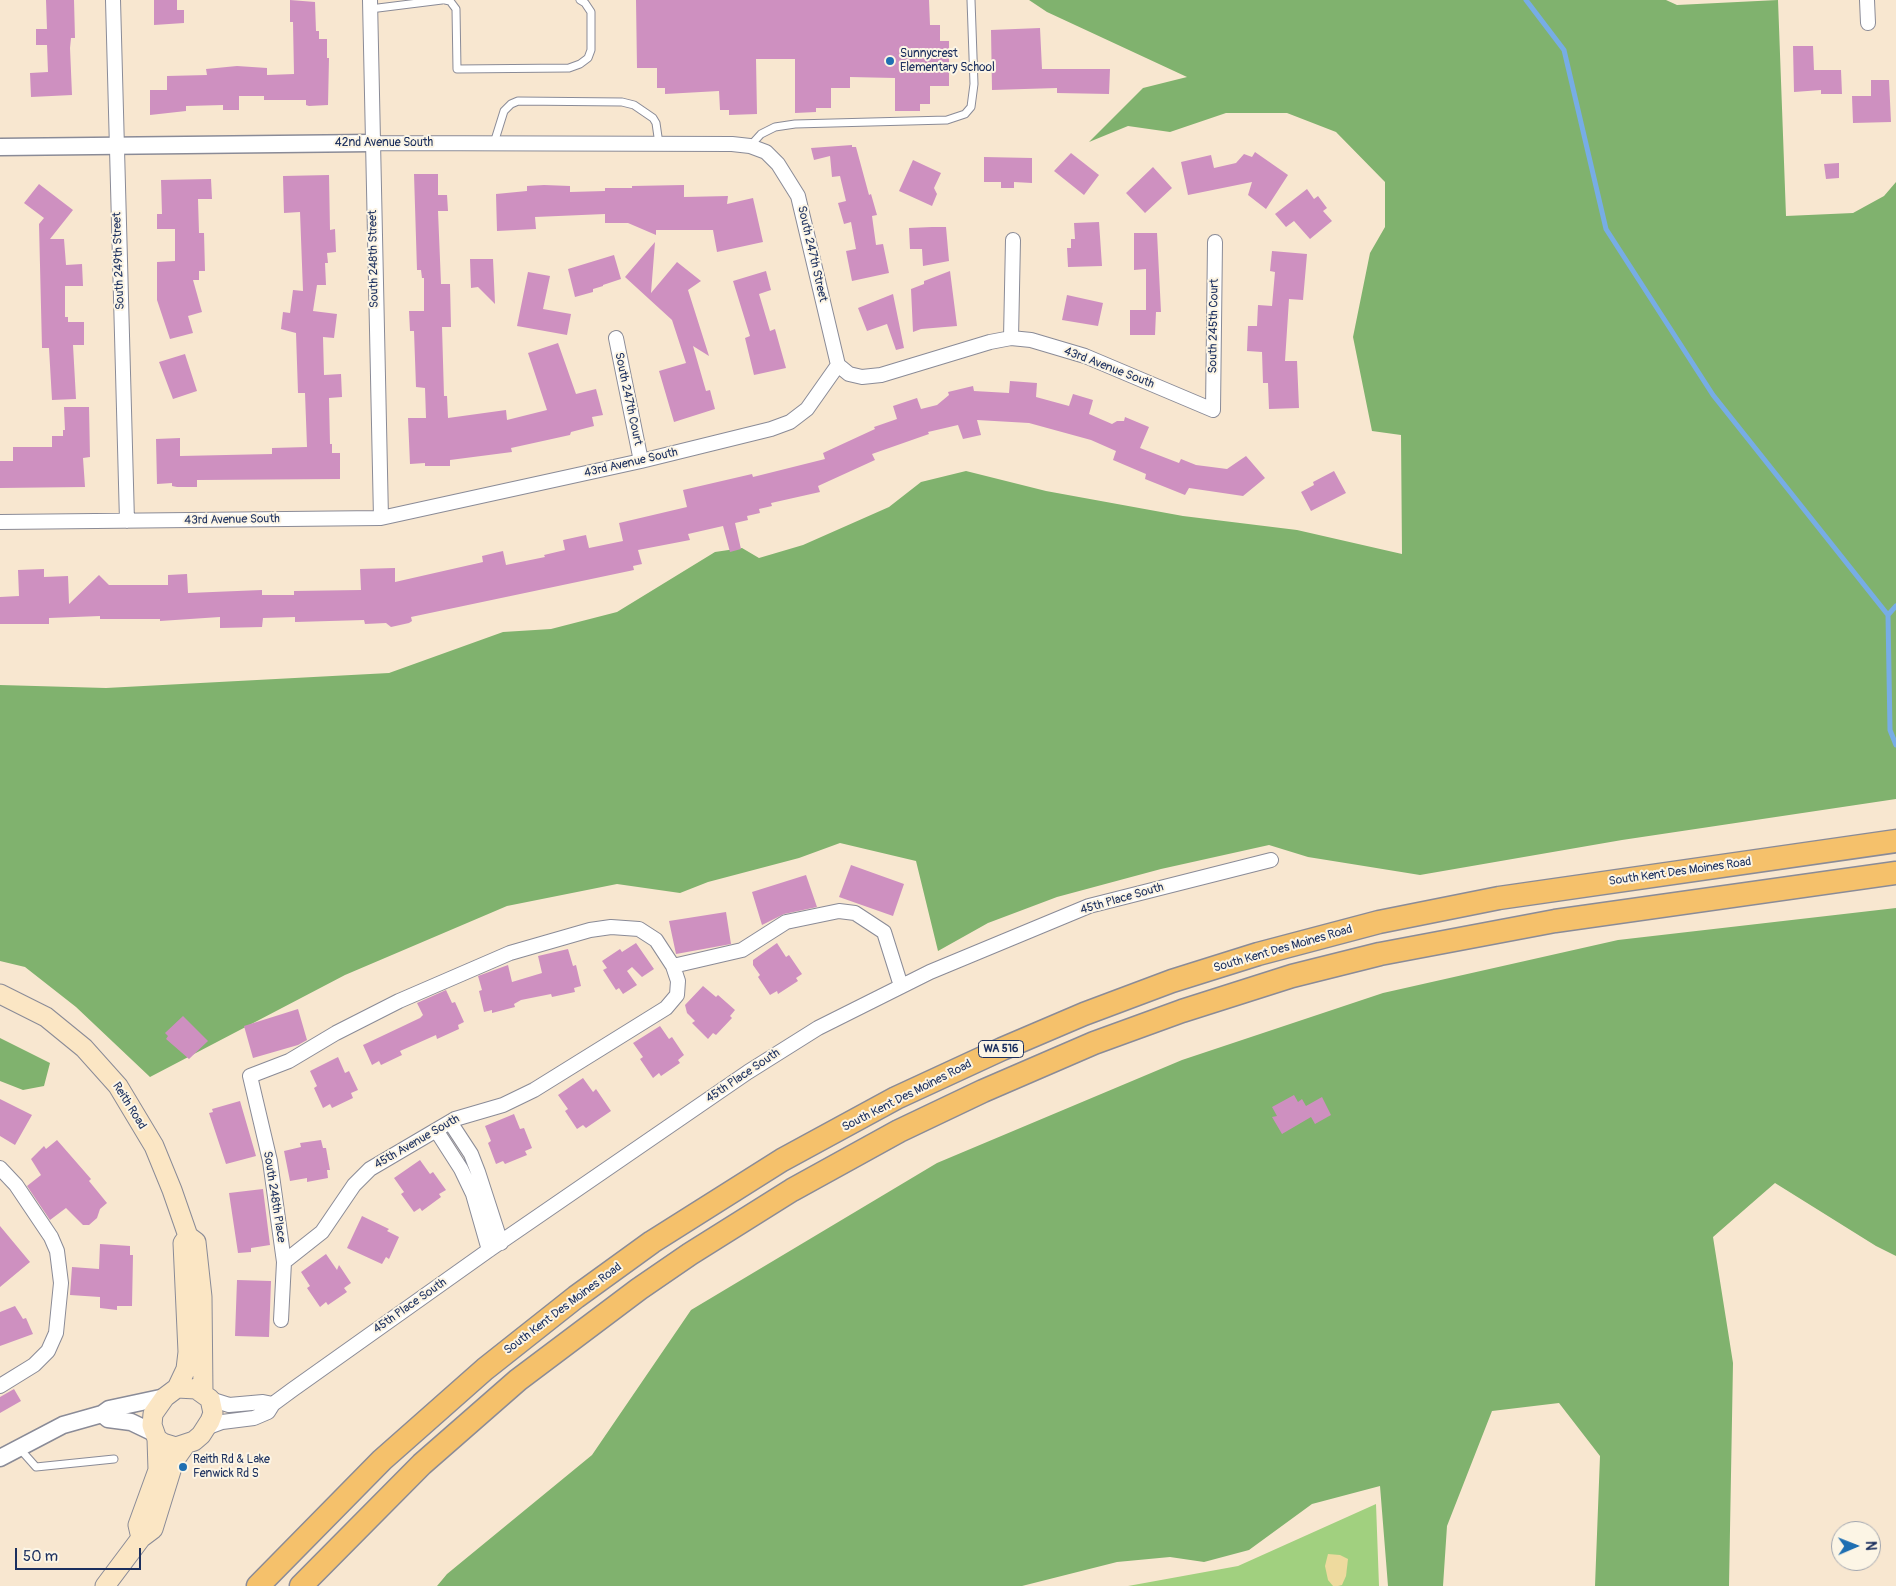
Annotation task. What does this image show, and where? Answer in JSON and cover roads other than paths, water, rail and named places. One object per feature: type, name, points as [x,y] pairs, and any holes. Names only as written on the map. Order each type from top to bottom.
[{"type":"highway","name":"South Kent Des Moines Road","points":[[258,1586],[382,1460],[486,1369],[576,1297],[652,1242],[782,1160],[896,1098],[1002,1049],[1084,1014],[1172,981],[1258,954],[1379,922],[1499,898],[1896,841]]},
{"type":"highway","name":"WA 516","points":[[300,1586],[422,1464],[518,1380],[640,1289],[697,1249],[792,1190],[899,1131],[983,1090],[1094,1043],[1182,1011],[1292,976],[1380,954],[1555,920],[1896,873]]},
{"type":"main road","name":"Reith Road","points":[[0,994],[46,1017],[84,1048],[118,1086],[154,1146],[188,1236],[196,1242],[200,1270],[207,1396],[213,1413],[206,1428]]},
{"type":"main road","name":"Reith Road","points":[[141,1538],[138,1525],[158,1470],[156,1436],[152,1425],[153,1414],[171,1393],[186,1369],[188,1352],[183,1243],[188,1236]]},
{"type":"main road","points":[[171,1393],[196,1388],[207,1396]]},
{"type":"main road","points":[[156,1436],[163,1443],[176,1447],[194,1440],[206,1428]]},
{"type":"main road","points":[[105,1586],[141,1538],[152,1528],[174,1461],[186,1444]]},
{"type":"street","name":"South 249th Street","points":[[113,0],[127,521]]},
{"type":"street","points":[[1868,0],[1868,23]]},
{"type":"street","name":"South 248th Street","points":[[370,4],[381,518]]},
{"type":"street","name":"42nd Avenue South","points":[[0,147],[372,143],[659,144],[750,146],[766,152]]},
{"type":"street","name":"South 247th Street","points":[[766,152],[778,164],[798,196],[838,365]]},
{"type":"street","points":[[1011,338],[1013,240]]},
{"type":"street","name":"South 245th Court","points":[[1213,410],[1215,242]]},
{"type":"street","name":"South 247th Court","points":[[616,338],[641,461]]},
{"type":"street","name":"43rd Avenue South","points":[[0,522],[381,518],[641,461],[771,429],[790,422],[807,409],[838,365],[849,374],[862,377],[881,375],[990,342],[1011,338],[1031,340],[1084,356],[1213,410]]},
{"type":"street","name":"45th Place South","points":[[206,1428],[222,1422],[260,1416],[268,1412],[273,1404],[495,1246],[776,1054],[818,1028],[901,986],[989,946],[1089,906],[1271,860]]},
{"type":"street","points":[[673,966],[742,950],[786,922],[839,911],[855,913],[884,932],[901,986]]},
{"type":"street","name":"45th Avenue South","points":[[250,1076],[289,1061],[336,1034],[399,1002],[510,953],[590,930],[625,927],[643,931],[656,940],[673,966],[678,981],[678,990],[671,1004],[654,1017],[534,1090],[503,1105],[466,1115],[450,1122],[370,1169],[354,1185],[322,1232],[284,1262]]},
{"type":"street","name":"South 248th Place","points":[[250,1076],[270,1161],[284,1262],[281,1320]]},
{"type":"street","points":[[450,1122],[470,1154],[478,1172],[495,1246]]},
{"type":"street","points":[[436,1130],[461,1169],[495,1246]]},
{"type":"street","points":[[0,1168],[16,1185],[42,1221],[57,1251],[60,1265],[60,1302],[56,1333],[41,1359],[24,1372],[0,1386]]},
{"type":"street","points":[[0,1458],[63,1425],[102,1414],[109,1409],[171,1393]]},
{"type":"street","points":[[207,1396],[229,1405],[263,1402],[273,1404]]},
{"type":"street","points":[[102,1414],[108,1419],[131,1422],[156,1436]]},
{"type":"lane","points":[[370,4],[450,1],[456,9],[458,69],[569,68],[580,64],[588,58],[592,50],[591,12],[585,3],[580,0]]},
{"type":"lane","points":[[750,146],[761,134],[775,127],[795,124],[947,120],[965,114],[971,107],[974,84],[971,0]]},
{"type":"lane","points":[[494,143],[504,111],[511,104],[518,101],[622,102],[634,106],[653,118],[656,123],[659,144]]},
{"type":"lane","points":[[20,1449],[36,1467],[114,1459]]},
{"type":"waterway","points":[[1526,0],[1564,50],[1606,229],[1713,395],[1888,615],[1890,730],[1896,745]]},
{"type":"waterway","points":[[1888,615],[1896,606]]},
{"type":"place","name":"Sunnycrest Elementary School","points":[[890,61]]},
{"type":"place","name":"Reith Rd & Lake Fenwick Rd S","points":[[183,1467]]}]
